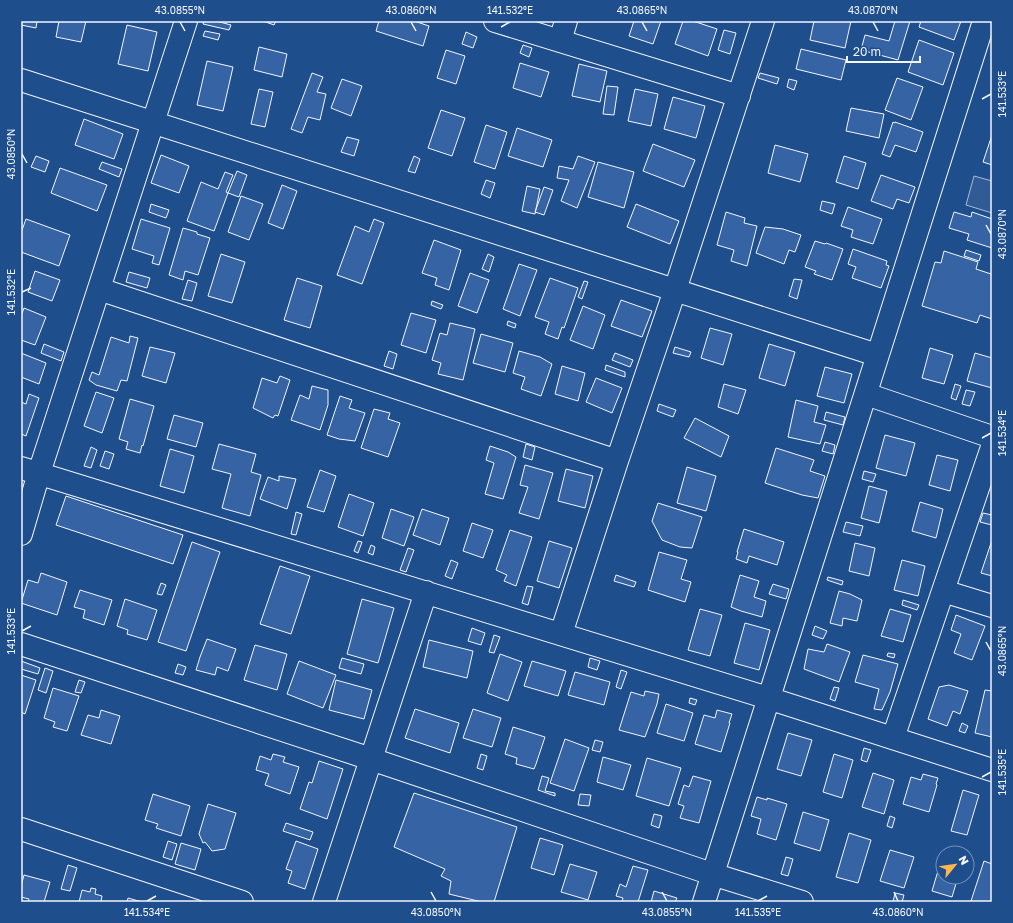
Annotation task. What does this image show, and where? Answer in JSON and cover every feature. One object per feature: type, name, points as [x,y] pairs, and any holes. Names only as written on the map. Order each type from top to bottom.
[{"type":"street","points":[[21,534],[30,471],[99,289],[186,21]]},
{"type":"street","points":[[495,21],[563,31],[738,96]]},
{"type":"street","points":[[561,634],[763,21]]},
{"type":"street","points":[[704,902],[984,21]]},
{"type":"street","points":[[21,80],[878,355]]},
{"type":"street","points":[[99,289],[617,461]]},
{"type":"street","points":[[866,394],[992,437]]},
{"type":"street","points":[[893,738],[992,447]]},
{"type":"street","points":[[30,471],[768,698],[992,770]]},
{"type":"street","points":[[943,591],[992,606]]},
{"type":"street","points":[[324,902],[426,592]]},
{"type":"street","points":[[21,644],[371,759],[712,874],[802,902]]},
{"type":"street","points":[[21,829],[242,902]]},
{"type":"shaded area","points":[[974,176],[992,181],[992,213],[966,205]]},
{"type":"building","points":[[21,21],[37,21],[36,28],[21,25]]},
{"type":"building","points":[[59,21],[86,21],[81,42],[56,37]]},
{"type":"building","points":[[204,21],[216,21],[231,25],[229,30],[203,24]]},
{"type":"building","points":[[263,21],[276,21],[274,25]]},
{"type":"building","points":[[379,21],[414,21],[429,26],[423,46],[376,31]]},
{"type":"building","points":[[634,21],[661,21],[653,44],[629,36]]},
{"type":"building","points":[[683,21],[693,21],[717,29],[708,56],[675,44]]},
{"type":"building","points":[[814,21],[851,21],[845,48],[810,40]]},
{"type":"building","points":[[895,21],[910,21],[898,60],[861,50],[865,35],[889,41]]},
{"type":"building","points":[[921,21],[961,21],[954,40],[919,27]]},
{"type":"building","points":[[127,25],[157,32],[148,71],[118,64]]},
{"type":"building","points":[[724,30],[736,33],[730,54],[718,50]]},
{"type":"building","points":[[205,31],[220,34],[218,40],[203,36]]},
{"type":"building","points":[[466,32],[477,37],[473,48],[462,44]]},
{"type":"building","points":[[919,40],[954,53],[943,85],[908,72]]},
{"type":"building","points":[[523,45],[532,48],[529,57],[520,53]]},
{"type":"building","points":[[259,47],[287,54],[282,77],[254,70]]},
{"type":"building","points":[[801,49],[846,60],[841,80],[796,69]]},
{"type":"building","points":[[446,50],[465,56],[456,84],[437,78]]},
{"type":"building","points":[[207,61],[233,67],[223,111],[197,105]]},
{"type":"building","points":[[520,63],[549,72],[541,97],[513,88]]},
{"type":"building","points":[[579,64],[607,71],[600,102],[572,96]]},
{"type":"building","points":[[312,73],[323,77],[317,92],[326,94],[320,120],[308,117],[302,133],[291,129]]},
{"type":"building","points":[[760,73],[779,78],[777,84],[758,78]]},
{"type":"building","points":[[897,78],[923,87],[911,120],[885,110]]},
{"type":"building","points":[[342,79],[362,86],[351,116],[331,108]]},
{"type":"building","points":[[789,79],[797,81],[794,90],[787,87]]},
{"type":"building","points":[[607,86],[618,87],[614,115],[603,114]]},
{"type":"building","points":[[259,89],[273,92],[265,127],[251,124]]},
{"type":"building","points":[[635,89],[658,94],[651,126],[628,121]]},
{"type":"building","points":[[673,97],[705,106],[696,138],[664,129]]},
{"type":"building","points":[[851,108],[884,114],[879,138],[846,131]]},
{"type":"building","points":[[441,110],[465,118],[452,156],[428,148]]},
{"type":"building","points":[[84,119],[123,134],[114,159],[75,145]]},
{"type":"building","points":[[893,122],[923,132],[916,152],[895,145],[890,157],[882,154]]},
{"type":"building","points":[[486,125],[507,132],[495,169],[474,162]]},
{"type":"building","points":[[517,128],[552,140],[543,167],[508,156]]},
{"type":"building","points":[[992,135],[992,165],[983,162]]},
{"type":"building","points":[[347,137],[359,140],[354,156],[341,152]]},
{"type":"building","points":[[653,144],[695,160],[684,187],[643,171]]},
{"type":"building","points":[[775,145],[808,154],[800,182],[768,173]]},
{"type":"building","points":[[161,155],[189,166],[179,193],[151,183]]},
{"type":"building","points":[[36,156],[49,161],[45,172],[31,167]]},
{"type":"building","points":[[414,156],[420,159],[415,173],[408,171]]},
{"type":"building","points":[[578,156],[595,162],[577,208],[561,201],[569,180],[557,178],[559,166],[573,169]]},
{"type":"building","points":[[844,156],[866,163],[858,189],[836,182]]},
{"type":"building","points":[[102,162],[122,169],[119,177],[99,169]]},
{"type":"building","points":[[598,162],[634,172],[624,208],[588,197]]},
{"type":"building","points":[[60,168],[107,185],[97,211],[51,193]]},
{"type":"building","points":[[237,171],[247,175],[239,197],[228,193]]},
{"type":"building","points":[[225,172],[233,175],[214,231],[187,221],[201,182],[218,189]]},
{"type":"building","points":[[881,175],[915,187],[909,203],[897,199],[893,209],[871,201]]},
{"type":"building","points":[[486,180],[495,183],[490,198],[481,194]]},
{"type":"building","points":[[282,185],[297,191],[283,229],[268,223]]},
{"type":"building","points":[[527,186],[540,189],[535,214],[522,211]]},
{"type":"building","points":[[544,187],[553,190],[544,215],[535,212]]},
{"type":"building","points":[[241,196],[263,204],[249,240],[228,232]]},
{"type":"building","points":[[822,201],[835,204],[832,214],[820,210]]},
{"type":"building","points":[[151,204],[169,210],[166,218],[149,212]]},
{"type":"building","points":[[636,204],[679,221],[670,244],[627,227]]},
{"type":"building","points":[[848,207],[882,219],[873,244],[851,237],[853,230],[841,226]]},
{"type":"building","points":[[726,212],[745,218],[744,223],[757,226],[747,266],[731,261],[734,250],[717,245]]},
{"type":"building","points":[[954,212],[971,217],[972,212],[992,219],[992,248],[967,240],[969,234],[949,228]]},
{"type":"building","points":[[26,219],[70,235],[59,266],[21,252],[21,233]]},
{"type":"building","points":[[141,219],[170,228],[159,265],[152,263],[154,256],[132,249]]},
{"type":"building","points":[[374,219],[384,223],[362,284],[337,275],[355,226],[369,232]]},
{"type":"building","points":[[765,227],[783,229],[801,235],[795,252],[789,250],[784,264],[756,253]]},
{"type":"building","points":[[183,228],[210,238],[198,275],[185,271],[183,280],[169,275]]},
{"type":"building","points":[[434,240],[461,250],[449,290],[435,285],[437,278],[422,273]]},
{"type":"building","points":[[815,241],[843,249],[832,280],[814,274],[816,271],[805,267]]},
{"type":"building","points":[[853,249],[887,261],[886,265],[889,266],[881,288],[852,278],[856,267],[848,264]]},
{"type":"building","points":[[966,250],[981,255],[979,261],[964,256]]},
{"type":"building","points":[[944,251],[978,262],[976,269],[991,274],[992,272],[992,319],[980,315],[977,323],[922,306],[935,262],[941,263]]},
{"type":"building","points":[[221,254],[245,262],[232,303],[208,296]]},
{"type":"building","points":[[488,254],[494,257],[489,272],[482,269]]},
{"type":"building","points":[[519,264],[537,270],[520,316],[503,309]]},
{"type":"building","points":[[35,271],[60,280],[52,301],[28,292]]},
{"type":"building","points":[[129,272],[150,278],[147,288],[126,282]]},
{"type":"building","points":[[470,273],[489,280],[477,313],[458,306]]},
{"type":"building","points":[[297,278],[322,286],[310,328],[284,320]]},
{"type":"building","points":[[550,278],[578,288],[564,328],[562,327],[558,339],[545,334],[549,322],[535,317]]},
{"type":"building","points":[[794,279],[802,280],[797,299],[789,296]]},
{"type":"building","points":[[188,280],[197,283],[192,301],[182,299]]},
{"type":"building","points":[[584,281],[588,282],[582,299],[578,297]]},
{"type":"building","points":[[621,300],[652,311],[642,337],[611,326]]},
{"type":"building","points":[[432,301],[443,305],[441,309],[431,305]]},
{"type":"building","points":[[583,306],[605,315],[593,349],[570,340]]},
{"type":"building","points":[[24,308],[46,317],[35,345],[21,340],[21,316]]},
{"type":"building","points":[[411,313],[436,320],[426,353],[401,345]]},
{"type":"building","points":[[508,321],[516,324],[515,328],[507,325]]},
{"type":"building","points":[[450,323],[475,329],[463,380],[438,374],[441,363],[432,360],[440,333],[447,335]]},
{"type":"building","points":[[710,328],[732,334],[723,365],[701,358]]},
{"type":"building","points":[[481,334],[513,343],[505,372],[473,363]]},
{"type":"building","points":[[130,336],[138,338],[127,381],[121,380],[117,391],[96,385],[89,380],[92,372],[99,375],[111,337],[129,343]]},
{"type":"building","points":[[44,344],[64,352],[61,361],[41,353]]},
{"type":"building","points":[[769,344],[795,352],[785,386],[759,378]]},
{"type":"building","points":[[150,347],[175,353],[166,383],[142,376]]},
{"type":"building","points":[[675,347],[691,352],[689,357],[673,353]]},
{"type":"building","points":[[930,348],[953,355],[944,384],[922,378]]},
{"type":"building","points":[[389,351],[397,354],[393,369],[384,366]]},
{"type":"building","points":[[519,351],[540,357],[552,364],[541,396],[521,389],[525,377],[513,373]]},
{"type":"building","points":[[21,353],[46,363],[39,384],[21,377]]},
{"type":"building","points":[[615,353],[633,360],[630,367],[612,360]]},
{"type":"building","points":[[975,353],[992,358],[992,388],[967,381]]},
{"type":"building","points":[[606,365],[625,372],[625,377],[605,370]]},
{"type":"building","points":[[562,366],[585,373],[578,401],[555,394]]},
{"type":"building","points":[[825,367],[852,374],[844,403],[817,396]]},
{"type":"building","points":[[280,376],[290,380],[278,416],[275,415],[273,418],[253,408],[262,378],[277,383]]},
{"type":"building","points":[[596,378],[622,388],[612,413],[586,402]]},
{"type":"building","points":[[724,384],[746,390],[738,414],[718,407]]},
{"type":"building","points":[[955,384],[961,386],[956,400],[951,398]]},
{"type":"building","points":[[312,386],[328,390],[328,405],[320,430],[291,420],[300,395],[309,399]]},
{"type":"building","points":[[966,390],[975,392],[970,406],[962,404]]},
{"type":"building","points":[[96,392],[114,398],[102,433],[84,426]]},
{"type":"building","points":[[29,394],[39,398],[26,436],[21,434],[21,402],[26,404]]},
{"type":"building","points":[[340,396],[352,400],[349,408],[365,413],[355,441],[339,439],[327,435]]},
{"type":"building","points":[[130,399],[154,406],[140,453],[126,449],[128,442],[119,439]]},
{"type":"building","points":[[796,400],[818,406],[814,422],[826,425],[820,444],[788,437]]},
{"type":"building","points":[[659,404],[676,410],[673,417],[657,411]]},
{"type":"building","points":[[374,409],[390,413],[388,419],[400,423],[388,457],[361,448]]},
{"type":"building","points":[[826,412],[845,417],[843,425],[824,420]]},
{"type":"building","points":[[174,415],[203,423],[196,447],[167,439]]},
{"type":"building","points":[[695,418],[729,436],[721,457],[684,438]]},
{"type":"building","points":[[885,435],[915,443],[906,476],[876,468]]},
{"type":"building","points":[[825,442],[835,445],[833,454],[822,451]]},
{"type":"building","points":[[219,444],[256,454],[251,472],[261,475],[250,516],[222,508],[231,474],[212,469]]},
{"type":"building","points":[[526,444],[535,447],[532,460],[523,457]]},
{"type":"building","points":[[490,446],[508,452],[516,457],[503,499],[485,494],[494,463],[486,460]]},
{"type":"building","points":[[91,447],[97,450],[91,468],[84,466]]},
{"type":"building","points":[[776,448],[814,460],[810,471],[825,476],[818,498],[802,495],[765,483]]},
{"type":"building","points":[[170,449],[194,456],[184,493],[160,486]]},
{"type":"building","points":[[105,451],[114,454],[109,469],[100,466]]},
{"type":"building","points":[[937,455],[958,460],[950,491],[929,485]]},
{"type":"building","points":[[525,465],[553,473],[539,519],[519,513],[528,487],[520,485]]},
{"type":"building","points":[[687,467],[716,476],[706,511],[677,503]]},
{"type":"building","points":[[566,469],[593,476],[585,508],[558,501]]},
{"type":"building","points":[[320,470],[336,476],[324,512],[307,507]]},
{"type":"building","points":[[864,471],[876,474],[873,482],[862,479]]},
{"type":"building","points":[[279,476],[296,479],[287,509],[260,499],[268,477],[279,481]]},
{"type":"building","points":[[869,486],[887,491],[879,523],[861,518]]},
{"type":"building","points":[[349,494],[374,503],[363,536],[338,527]]},
{"type":"building","points":[[66,496],[183,535],[173,564],[56,525]]},
{"type":"building","points":[[920,502],[943,509],[936,538],[912,531]]},
{"type":"building","points":[[658,503],[702,517],[692,548],[680,547],[662,540],[652,521]]},
{"type":"building","points":[[391,509],[414,517],[404,546],[382,538]]},
{"type":"building","points":[[422,509],[449,518],[440,545],[413,535]]},
{"type":"building","points":[[296,512],[302,514],[296,535],[291,534]]},
{"type":"building","points":[[983,513],[992,515],[992,525],[980,522]]},
{"type":"building","points":[[846,522],[863,526],[860,536],[843,532]]},
{"type":"building","points":[[472,523],[493,530],[483,558],[463,551]]},
{"type":"building","points":[[744,529],[784,542],[777,565],[749,556],[747,563],[736,559]]},
{"type":"building","points":[[510,530],[532,537],[516,586],[504,581],[507,575],[496,570]]},
{"type":"building","points":[[992,540],[992,576],[981,573]]},
{"type":"building","points":[[358,541],[362,542],[358,553],[354,551]]},
{"type":"building","points":[[549,541],[572,548],[559,588],[537,581]]},
{"type":"building","points":[[192,542],[220,552],[186,651],[158,642]]},
{"type":"building","points":[[855,543],[875,548],[869,576],[849,571]]},
{"type":"building","points":[[371,545],[375,547],[373,555],[368,553]]},
{"type":"building","points":[[408,548],[414,550],[406,572],[400,570]]},
{"type":"building","points":[[659,552],[687,560],[681,579],[691,582],[685,602],[648,590]]},
{"type":"building","points":[[451,560],[458,563],[452,579],[445,576]]},
{"type":"building","points":[[902,560],[925,566],[918,596],[894,590]]},
{"type":"building","points":[[280,566],[310,576],[291,634],[260,624]]},
{"type":"building","points":[[41,573],[67,582],[57,615],[21,603],[28,580],[38,583]]},
{"type":"building","points":[[616,575],[636,582],[634,587],[614,581]]},
{"type":"building","points":[[740,575],[759,581],[754,597],[766,601],[762,617],[731,607]]},
{"type":"building","points":[[828,577],[843,581],[842,585],[827,580]]},
{"type":"building","points":[[161,583],[166,585],[162,595],[157,594]]},
{"type":"building","points":[[773,584],[789,589],[786,599],[769,594]]},
{"type":"building","points":[[527,586],[533,587],[528,605],[522,603]]},
{"type":"building","points":[[80,590],[112,600],[104,625],[83,618],[85,610],[74,607]]},
{"type":"building","points":[[839,591],[850,594],[862,600],[857,621],[843,618],[842,626],[830,623]]},
{"type":"building","points":[[125,599],[157,610],[147,640],[127,634],[128,630],[117,626]]},
{"type":"building","points":[[362,599],[394,608],[378,663],[347,654]]},
{"type":"building","points":[[903,600],[919,605],[917,610],[902,605]]},
{"type":"building","points":[[700,609],[722,615],[710,656],[688,650]]},
{"type":"building","points":[[890,609],[911,615],[903,642],[881,636]]},
{"type":"building","points":[[956,615],[985,626],[972,660],[954,653],[961,634],[951,630]]},
{"type":"building","points":[[745,623],[770,630],[759,670],[734,663]]},
{"type":"building","points":[[815,626],[827,631],[823,639],[812,635]]},
{"type":"building","points":[[472,628],[485,633],[481,645],[468,641]]},
{"type":"building","points":[[494,635],[500,637],[494,653],[489,652]]},
{"type":"building","points":[[207,639],[236,649],[228,671],[217,667],[215,675],[196,670]]},
{"type":"building","points":[[429,640],[473,651],[467,678],[423,667]]},
{"type":"building","points":[[827,644],[850,652],[839,682],[804,669],[808,649],[824,652]]},
{"type":"building","points":[[255,645],[287,654],[277,690],[244,680]]},
{"type":"building","points":[[888,653],[895,654],[894,658],[887,656]]},
{"type":"building","points":[[500,654],[522,662],[508,701],[487,693]]},
{"type":"building","points":[[863,655],[898,664],[890,692],[882,710],[874,709],[879,689],[855,682]]},
{"type":"building","points":[[342,658],[364,664],[361,674],[339,668]]},
{"type":"building","points":[[590,658],[600,661],[597,670],[588,667]]},
{"type":"building","points":[[21,661],[40,668],[38,674],[21,669]]},
{"type":"building","points":[[299,661],[336,675],[323,708],[287,694]]},
{"type":"building","points":[[532,661],[566,671],[558,696],[524,686]]},
{"type":"building","points":[[178,664],[186,667],[183,675],[175,673]]},
{"type":"building","points":[[45,668],[53,671],[46,693],[38,690]]},
{"type":"building","points":[[621,670],[627,672],[621,689],[616,687]]},
{"type":"building","points":[[575,672],[610,682],[604,705],[568,695]]},
{"type":"building","points":[[21,675],[36,680],[25,714],[21,712]]},
{"type":"building","points":[[79,680],[85,682],[81,693],[75,692]]},
{"type":"building","points":[[336,680],[372,690],[364,719],[329,710]]},
{"type":"building","points":[[949,685],[968,691],[960,714],[953,711],[947,726],[928,719],[939,687]]},
{"type":"building","points":[[834,687],[839,688],[835,701],[830,699]]},
{"type":"building","points":[[53,688],[79,696],[67,731],[53,727],[55,722],[44,718]]},
{"type":"building","points":[[985,690],[992,691],[992,737],[975,733]]},
{"type":"building","points":[[645,691],[659,694],[645,737],[619,730],[631,692],[644,696]]},
{"type":"building","points":[[690,698],[697,700],[695,705],[689,703]]},
{"type":"building","points":[[666,704],[693,713],[684,741],[657,733]]},
{"type":"building","points":[[415,709],[459,723],[450,753],[405,738]]},
{"type":"building","points":[[473,709],[501,718],[492,747],[463,738]]},
{"type":"building","points":[[101,710],[120,716],[111,744],[81,735],[88,715],[99,718]]},
{"type":"building","points":[[717,710],[732,714],[721,752],[695,744],[704,715],[715,718]]},
{"type":"building","points":[[962,723],[968,726],[965,733],[959,731]]},
{"type":"building","points":[[513,727],[545,737],[534,769],[516,764],[517,758],[505,754]]},
{"type":"building","points":[[788,733],[812,740],[801,776],[777,769]]},
{"type":"building","points":[[565,739],[589,748],[574,791],[550,783]]},
{"type":"building","points":[[595,740],[603,742],[600,752],[592,750]]},
{"type":"building","points":[[864,748],[871,750],[867,762],[861,760]]},
{"type":"building","points":[[273,754],[285,757],[283,762],[299,767],[290,794],[265,785],[269,774],[256,770],[260,756],[271,760]]},
{"type":"building","points":[[481,754],[487,756],[483,770],[477,768]]},
{"type":"building","points":[[834,754],[853,760],[842,798],[823,792]]},
{"type":"building","points":[[603,757],[631,765],[623,790],[597,782]]},
{"type":"building","points":[[647,758],[681,768],[669,806],[636,796]]},
{"type":"building","points":[[319,761],[343,769],[327,819],[300,809],[309,782],[312,783]]},
{"type":"building","points":[[873,773],[894,780],[884,814],[862,807]]},
{"type":"building","points":[[923,774],[938,778],[929,812],[903,804],[911,777],[921,780]]},
{"type":"building","points":[[542,776],[549,778],[545,791],[555,793],[555,796],[538,790]]},
{"type":"building","points":[[693,776],[711,781],[699,823],[680,818],[684,806],[678,804],[684,785],[689,787]]},
{"type":"building","points":[[963,790],[979,795],[967,835],[951,831]]},
{"type":"building","points":[[414,793],[517,827],[494,902],[482,902],[449,894],[451,881],[441,876],[445,869],[394,847]]},
{"type":"building","points":[[153,794],[190,806],[181,836],[156,828],[158,824],[145,820]]},
{"type":"building","points":[[580,794],[591,795],[589,806],[578,805]]},
{"type":"building","points":[[757,797],[767,800],[767,798],[787,804],[776,840],[757,834],[761,819],[751,816]]},
{"type":"building","points":[[208,804],[236,813],[225,849],[212,851],[205,842],[203,843],[199,834]]},
{"type":"building","points":[[803,812],[829,820],[820,851],[794,843]]},
{"type":"building","points":[[654,814],[662,816],[659,828],[651,825]]},
{"type":"building","points":[[890,816],[895,818],[892,828],[887,826]]},
{"type":"building","points":[[286,823],[313,832],[310,840],[283,831]]},
{"type":"building","points":[[849,833],[871,840],[858,883],[836,877]]},
{"type":"building","points":[[540,838],[563,845],[554,875],[531,868]]},
{"type":"building","points":[[168,841],[177,844],[172,860],[163,857]]},
{"type":"building","points":[[296,841],[318,849],[305,889],[288,883],[292,871],[286,869]]},
{"type":"building","points":[[181,843],[201,849],[195,870],[175,864]]},
{"type":"building","points":[[890,850],[914,857],[904,888],[880,881]]},
{"type":"building","points":[[786,857],[793,859],[788,876],[781,874]]},
{"type":"building","points":[[984,861],[992,864],[992,902],[971,901]]},
{"type":"building","points":[[570,864],[597,872],[588,900],[561,892]]},
{"type":"building","points":[[68,865],[77,868],[70,891],[61,889]]},
{"type":"building","points":[[633,866],[648,870],[638,902],[622,902],[623,898],[616,896],[620,884],[626,887]]},
{"type":"building","points":[[24,875],[50,882],[44,902],[28,902],[29,899],[21,897],[21,886]]},
{"type":"building","points":[[935,881],[935,885],[956,885],[952,897],[932,891]]},
{"type":"building","points":[[91,888],[96,889],[95,894],[102,896],[101,902],[79,902],[82,890],[90,892]]},
{"type":"building","points":[[654,891],[677,898],[675,902],[651,902]]},
{"type":"building","points":[[895,893],[904,895],[902,902],[893,902]]},
{"type":"building","points":[[128,898],[142,902],[127,902]]}]
